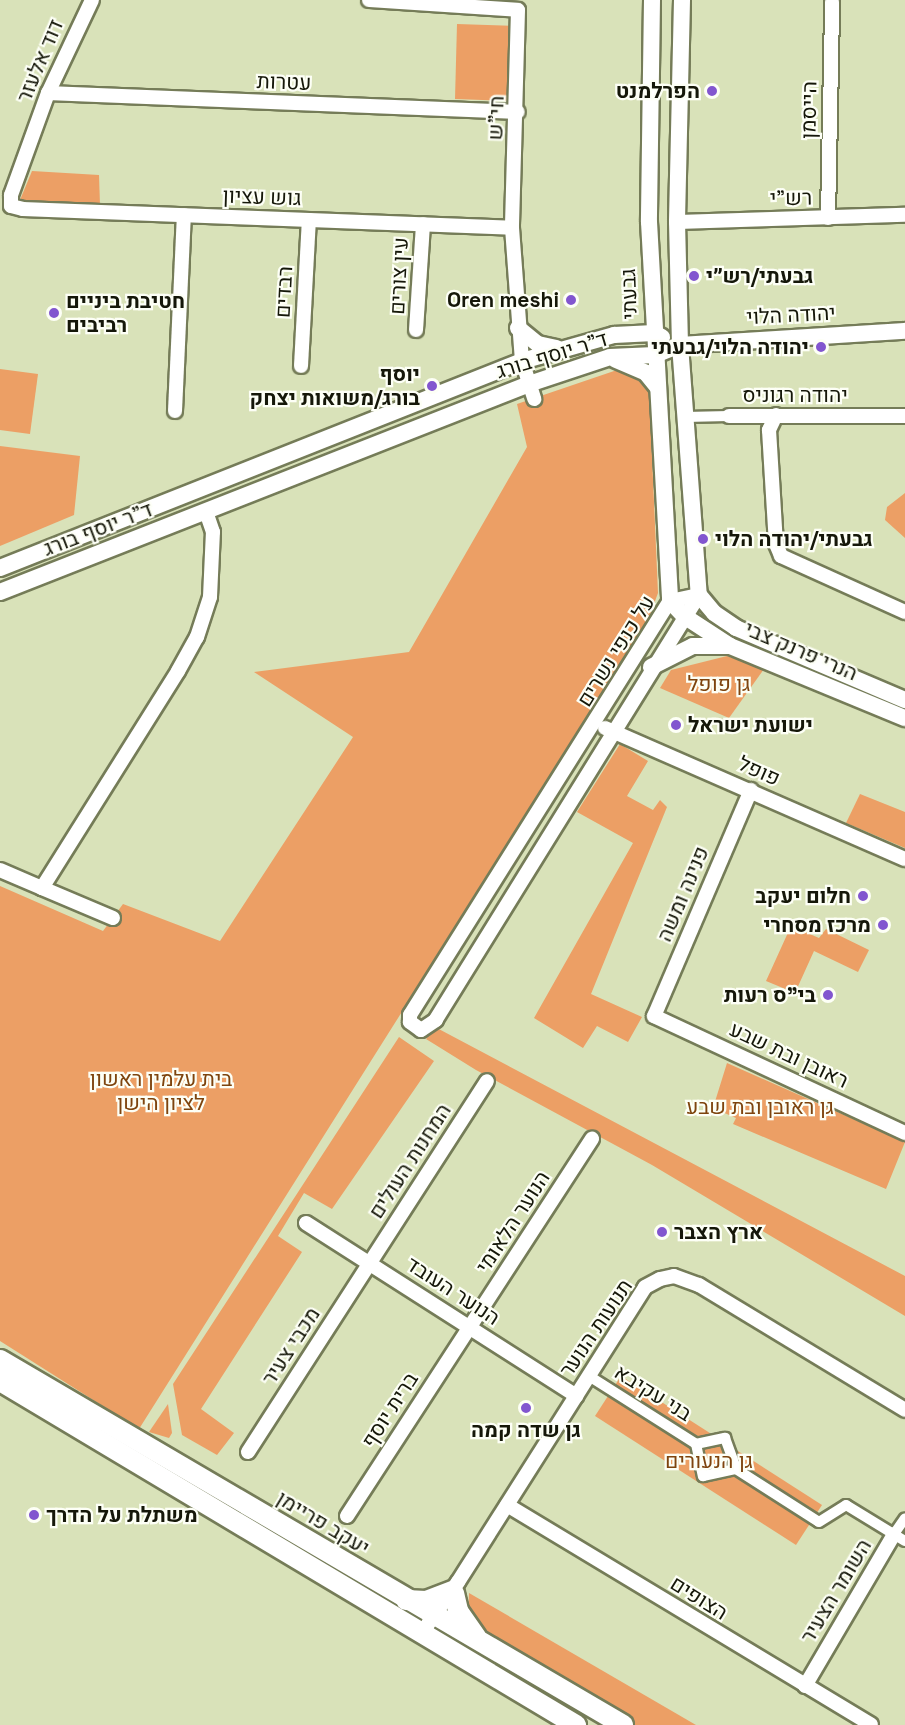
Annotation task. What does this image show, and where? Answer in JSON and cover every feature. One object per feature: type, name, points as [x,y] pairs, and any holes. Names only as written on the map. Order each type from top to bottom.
[{"type":"main road","name":"יעקב פריימן","points":[[0,1360],[436,1618],[623,1725]]},
{"type":"main road","points":[[0,1381],[576,1725]]},
{"type":"main road","points":[[406,1600],[426,1601],[455,1589],[458,1611],[479,1642]]},
{"type":"street","name":"חי\"ש","points":[[369,0],[518,10],[518,112],[512,228],[518,328],[522,361],[531,391]]},
{"type":"street","name":"גבעתי","points":[[652,0],[649,222],[670,602]]},
{"type":"street","points":[[682,0],[677,222],[680,345],[699,595]]},
{"type":"street","name":"דוד אלעזר","points":[[11,206],[11,195],[48,93],[91,1]]},
{"type":"street","name":"הייסמן","points":[[828,218],[832,2]]},
{"type":"street","name":"עטרות","points":[[48,93],[518,112]]},
{"type":"street","name":"גוש עציון","points":[[11,206],[23,209],[512,228]]},
{"type":"street","points":[[175,411],[184,215]]},
{"type":"street","name":"רש\"י","points":[[677,222],[905,215]]},
{"type":"street","name":"רבדים","points":[[301,366],[309,220]]},
{"type":"street","name":"עין צורים","points":[[416,330],[423,224]]},
{"type":"street","points":[[518,328],[538,344],[561,348]]},
{"type":"street","name":"יהודה הלוי","points":[[680,345],[905,331]]},
{"type":"street","name":"ד\"ר יוסף בורג","points":[[0,568],[522,361],[561,348],[614,335],[654,333],[680,345]]},
{"type":"street","name":"ד\"ר יוסף בורג","points":[[0,592],[206,512],[531,391],[610,357],[655,355],[680,345]]},
{"type":"street","points":[[610,357],[646,374],[658,388]]},
{"type":"street","points":[[776,415],[769,430],[776,544],[781,556],[905,612]]},
{"type":"street","name":"יהודה רגוניס","points":[[685,417],[905,416]]},
{"type":"street","points":[[42,888],[197,637],[210,597],[214,559],[213,532],[206,512]]},
{"type":"street","name":"על כנפי נשרים","points":[[699,595],[651,667],[436,1020],[422,1030],[410,1022],[410,1015],[670,602],[699,595]]},
{"type":"street","name":"הנרי פרנק צבי","points":[[699,595],[714,613],[736,628],[905,700]]},
{"type":"street","points":[[670,602],[684,616]]},
{"type":"street","name":"הנרי פרנק צבי","points":[[684,616],[730,646],[905,718]]},
{"type":"street","points":[[651,667],[693,646],[730,646]]},
{"type":"street","name":"פופל","points":[[595,723],[905,859]]},
{"type":"street","name":"פנינה ומשה","points":[[654,1016],[751,790]]},
{"type":"street","points":[[0,870],[113,918]]},
{"type":"street","name":"ראובן ובת שבע","points":[[654,1016],[905,1133]]},
{"type":"street","name":"המחנות העולים","points":[[369,1263],[487,1082]]},
{"type":"street","name":"הנוער הלאומי","points":[[469,1327],[592,1139]]},
{"type":"street","name":"הנוער העובד","points":[[306,1223],[576,1396]]},
{"type":"street","name":"מכבי צעיר","points":[[248,1452],[369,1263]]},
{"type":"street","name":"תנועות הנוער","points":[[424,1635],[645,1287],[674,1276],[699,1285],[905,1410]]},
{"type":"street","name":"ברית יוסף","points":[[347,1516],[469,1327]]},
{"type":"street","name":"בני עקיבא","points":[[589,1376],[696,1444],[725,1438],[736,1469],[703,1476],[696,1444]]},
{"type":"street","points":[[736,1469],[819,1522],[846,1505],[900,1538]]},
{"type":"street","name":"הצופים","points":[[507,1505],[871,1725]]},
{"type":"street","name":"השומר הצעיר","points":[[805,1686],[900,1538],[905,1518]]},
{"type":"green space","points":[[457,24],[514,26],[512,101],[455,99]]},
{"type":"green space","points":[[32,171],[99,175],[100,205],[20,200]]},
{"type":"green space","points":[[0,369],[38,374],[30,434],[0,430]]},
{"type":"green space","name":"בית עלמין ראשון לציון הישן","points":[[617,370],[636,377],[649,388],[658,593],[647,623],[139,1429],[0,1341],[0,886],[103,931],[123,904],[220,941],[353,737],[254,672],[409,652],[527,447],[517,404]]},
{"type":"green space","points":[[0,446],[80,456],[74,515],[0,546]]},
{"type":"green space","points":[[905,493],[905,538],[885,520],[887,507]]},
{"type":"green space","name":"גן פופל","points":[[727,656],[764,669],[729,718],[660,688],[671,670]]},
{"type":"green space","points":[[620,744],[648,761],[627,796],[653,810],[660,800],[667,807],[591,994],[642,1017],[628,1042],[597,1026],[583,1048],[534,1018],[633,843],[577,812]]},
{"type":"green space","points":[[860,794],[905,812],[905,848],[846,823]]},
{"type":"green space","points":[[791,926],[819,938],[826,929],[869,950],[858,972],[814,951],[795,993],[766,981]]},
{"type":"green space","points":[[435,1027],[905,1276],[905,1316],[652,1165],[476,1070],[426,1039]]},
{"type":"green space","points":[[399,1037],[434,1061],[332,1209],[304,1193],[278,1236],[302,1252],[201,1409],[234,1433],[217,1455],[182,1435],[173,1384]]},
{"type":"green space","name":"גן ראובן ובת שבע","points":[[727,1063],[905,1142],[886,1189],[733,1124],[736,1118],[713,1108]]},
{"type":"green space","name":"גן הנעורים","points":[[621,1376],[822,1505],[796,1545],[595,1416]]},
{"type":"green space","points":[[168,1404],[172,1433],[169,1438],[149,1432]]},
{"type":"green space","points":[[469,1593],[696,1725],[623,1725],[492,1648],[468,1617]]},
{"type":"place","name":"הפרלמנט","points":[[712,91]]},
{"type":"place","name":"גבעתי/רש״י","points":[[694,276]]},
{"type":"place","name":"Oren meshi","points":[[571,300]]},
{"type":"place","name":"חטיבת ביניים רביבים","points":[[54,313]]},
{"type":"place","name":"יהודה הלוי/גבעתי","points":[[821,347]]},
{"type":"place","name":"יוסף בורג/משואות יצחק","points":[[432,386]]},
{"type":"place","name":"גבעתי/יהודה הלוי","points":[[703,539]]},
{"type":"place","name":"ישועת ישראל","points":[[676,725]]},
{"type":"place","name":"חלום יעקב","points":[[863,896]]},
{"type":"place","name":"מרכז מסחרי","points":[[883,925]]},
{"type":"place","name":"בי\"ס רעות","points":[[828,995]]},
{"type":"place","name":"ארץ הצבר","points":[[662,1232]]},
{"type":"place","name":"גן שדה קמה","points":[[526,1408]]},
{"type":"place","name":"משתלת על הדרך","points":[[34,1515]]}]
